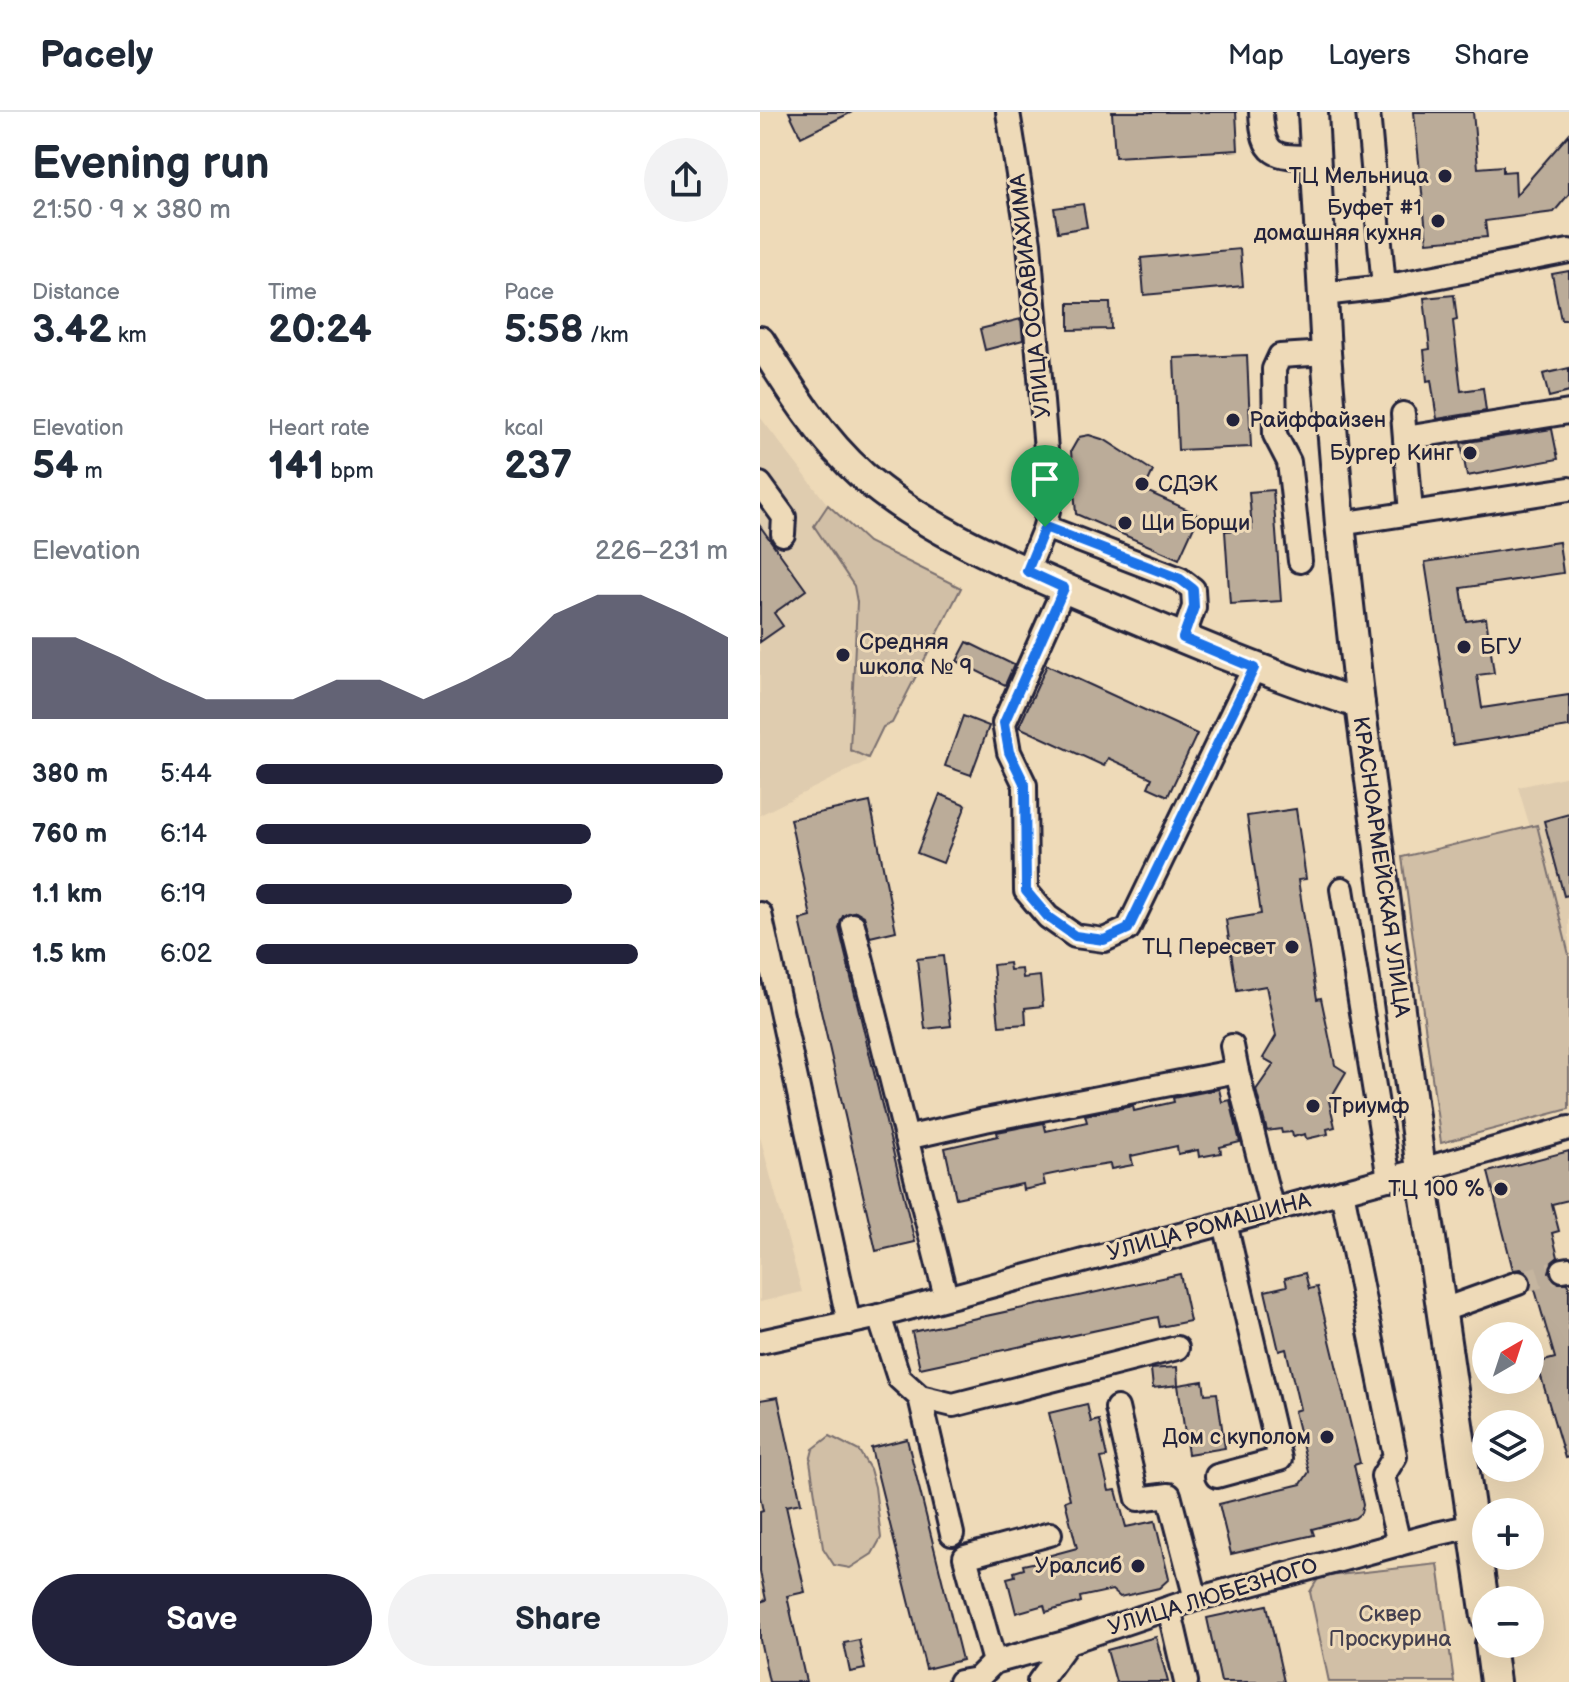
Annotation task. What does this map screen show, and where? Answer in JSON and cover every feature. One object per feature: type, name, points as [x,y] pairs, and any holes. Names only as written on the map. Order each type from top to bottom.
[{"type":"main road","name":"КРАСНОАРМЕЙСКАЯ УЛИЦА","points":[[1313,112],[1326,353],[1340,524],[1360,704],[1421,1170],[1472,1519]]},
{"type":"main road","points":[[760,341],[831,443],[893,501],[989,554],[1064,588],[1254,668],[1360,704]]},
{"type":"main road","points":[[1492,1658],[1495,1682]]},
{"type":"street","name":"УЛИЦА ОСОАВИАХИМА","points":[[1008,112],[1029,243],[1050,499],[1045,527],[1027,571]]},
{"type":"street","points":[[1261,112],[1262,134],[1269,148],[1281,157],[1316,157]]},
{"type":"street","points":[[1368,112],[1384,287]]},
{"type":"street","points":[[1323,294],[1384,287],[1569,251]]},
{"type":"street","points":[[1300,561],[1289,462],[1275,435],[1274,369],[1280,356],[1326,353]]},
{"type":"street","points":[[1405,438],[1569,412]]},
{"type":"street","points":[[1403,414],[1411,513]]},
{"type":"street","points":[[760,484],[784,517],[783,534]]},
{"type":"street","points":[[1340,524],[1569,489]]},
{"type":"street","points":[[1045,527],[1180,579],[1193,589],[1194,607],[1183,638]]},
{"type":"street","points":[[1064,588],[1004,723],[1009,752],[1025,785],[1026,891],[1048,917],[1075,936],[1104,940],[1128,929],[1254,668]]},
{"type":"street","points":[[1342,889],[1389,1179]]},
{"type":"street","points":[[853,925],[946,1297]]},
{"type":"street","points":[[761,926],[849,1323]]},
{"type":"street","points":[[1232,1046],[1272,1210]]},
{"type":"street","points":[[906,1138],[1237,1071]]},
{"type":"street","name":"УЛИЦА РОМАШИНА","points":[[760,1342],[879,1316],[1569,1128]]},
{"type":"street","points":[[1342,1191],[1395,1456],[1383,1476],[1399,1544]]},
{"type":"street","points":[[1217,1476],[1280,1459],[1225,1223]]},
{"type":"street","points":[[1443,1310],[1518,1283]]},
{"type":"street","points":[[879,1316],[899,1378],[920,1397],[953,1405],[1177,1348]]},
{"type":"street","points":[[920,1397],[952,1534]]},
{"type":"street","points":[[1117,1408],[1138,1499],[1169,1495],[1196,1599]]},
{"type":"street","name":"УЛИЦА ЛЮБЕЗНОГО","points":[[960,1682],[977,1679],[994,1662],[1068,1642],[1196,1599],[1472,1526]]},
{"type":"street","points":[[994,1662],[965,1557],[1050,1534]]},
{"type":"street","points":[[1169,1608],[1186,1682]]},
{"type":"street","points":[[1039,1682],[1068,1642]]},
{"type":"shaded area","name":"Средняя школа № 9","points":[[760,417],[828,505],[867,542],[961,588],[892,723],[883,727],[865,762],[760,815]]},
{"type":"shaded area","points":[[1569,776],[1569,955],[1537,825],[1530,827],[1518,787]]},
{"type":"shaded area","points":[[760,1137],[802,1292],[760,1302]]},
{"type":"green space","points":[[828,505],[868,542],[961,588],[892,723],[883,727],[868,758],[850,750],[857,602],[854,586],[814,526]]},
{"type":"green space","points":[[1537,825],[1569,955],[1569,1109],[1441,1143],[1402,857]]},
{"type":"green space","points":[[830,1436],[859,1451],[870,1469],[875,1487],[881,1538],[872,1554],[850,1568],[834,1565],[823,1548],[810,1461],[813,1449]]},
{"type":"green space","name":"Сквер Проскурина","points":[[1438,1564],[1454,1682],[1329,1682],[1310,1592],[1319,1577]]},
{"type":"building","points":[[789,112],[852,112],[801,137]]},
{"type":"building","points":[[1112,112],[1236,112],[1238,150],[1115,157]]},
{"type":"building","points":[[1414,112],[1473,112],[1478,168],[1503,166],[1503,172],[1515,171],[1516,195],[1569,134],[1569,194],[1554,212],[1485,221],[1487,237],[1427,242]]},
{"type":"building","points":[[1083,204],[1087,227],[1058,232],[1054,208]]},
{"type":"building","points":[[1240,249],[1243,286],[1144,295],[1141,258]]},
{"type":"building","points":[[1569,271],[1569,320],[1561,320],[1552,274]]},
{"type":"building","points":[[1454,295],[1457,320],[1453,321],[1461,391],[1483,388],[1486,411],[1437,419],[1431,380],[1427,381],[1424,350],[1430,349],[1424,298]]},
{"type":"building","points":[[1069,303],[1110,303],[1111,329],[1069,330]]},
{"type":"building","points":[[1021,319],[1023,340],[985,350],[980,329]]},
{"type":"building","points":[[1247,355],[1251,447],[1178,450],[1174,358]]},
{"type":"building","points":[[1569,368],[1569,392],[1549,397],[1543,374]]},
{"type":"building","points":[[1552,429],[1558,459],[1467,476],[1461,443]]},
{"type":"building","points":[[1089,435],[1105,440],[1153,471],[1144,490],[1199,515],[1179,559],[1076,514],[1071,451],[1079,437]]},
{"type":"building","points":[[1273,490],[1281,601],[1230,604],[1225,531],[1252,529],[1249,492]]},
{"type":"building","points":[[760,526],[806,590],[774,613],[783,626],[760,642]]},
{"type":"building","name":"БГУ","points":[[1559,542],[1563,573],[1461,588],[1466,621],[1486,618],[1494,673],[1477,675],[1482,708],[1569,695],[1569,727],[1453,745],[1425,562]]},
{"type":"building","points":[[967,642],[1014,665],[1005,685],[957,661]]},
{"type":"building","points":[[1047,665],[1197,734],[1168,796],[1148,787],[1152,778],[1108,758],[1104,766],[1019,727]]},
{"type":"building","points":[[963,716],[989,726],[971,775],[945,766]]},
{"type":"building","points":[[940,794],[966,805],[943,863],[917,853]]},
{"type":"building","points":[[870,802],[896,931],[870,937],[864,916],[856,911],[843,916],[839,928],[915,1242],[876,1251],[800,920],[811,917],[790,819]]},
{"type":"building","points":[[1296,809],[1306,879],[1298,880],[1317,999],[1321,998],[1335,1065],[1346,1072],[1329,1101],[1335,1127],[1327,1129],[1328,1134],[1306,1139],[1305,1134],[1293,1137],[1292,1132],[1282,1133],[1281,1129],[1267,1131],[1256,1090],[1274,1064],[1263,1058],[1276,1036],[1266,986],[1237,991],[1226,920],[1261,914],[1247,816]]},
{"type":"building","points":[[1569,814],[1569,895],[1564,896],[1544,821]]},
{"type":"building","points":[[943,956],[951,1026],[925,1029],[917,959]]},
{"type":"building","points":[[1009,963],[1010,970],[1022,969],[1023,978],[1040,976],[1043,1006],[1025,1008],[1026,1024],[999,1026],[993,965]]},
{"type":"building","points":[[1219,1089],[1222,1102],[1230,1100],[1240,1142],[1220,1147],[1221,1153],[1199,1157],[1198,1150],[1178,1154],[1177,1146],[1131,1156],[1133,1165],[1111,1169],[1110,1164],[1077,1169],[1043,1176],[1045,1185],[1023,1190],[1022,1184],[956,1198],[945,1148],[998,1136],[997,1132],[1044,1123],[1046,1131],[1087,1122],[1085,1115],[1133,1106],[1134,1111],[1174,1102],[1173,1098]]},
{"type":"building","points":[[1569,1151],[1569,1200],[1552,1204],[1559,1231],[1552,1233],[1558,1257],[1550,1264],[1549,1272],[1553,1279],[1569,1286],[1569,1457],[1565,1458],[1544,1387],[1544,1361],[1555,1358],[1531,1276],[1521,1269],[1513,1270],[1488,1172]]},
{"type":"building","name":"Дом с куполом","points":[[1305,1273],[1309,1289],[1317,1287],[1360,1463],[1354,1465],[1363,1505],[1361,1513],[1355,1518],[1312,1529],[1314,1535],[1231,1554],[1219,1504],[1301,1484],[1309,1472],[1294,1411],[1300,1409],[1286,1349],[1279,1351],[1265,1291],[1287,1286],[1285,1278]]},
{"type":"building","points":[[1180,1274],[1190,1321],[1160,1327],[1158,1317],[920,1368],[912,1332]]},
{"type":"building","points":[[1177,1367],[1178,1385],[1153,1388],[1151,1369]]},
{"type":"building","points":[[1203,1381],[1205,1394],[1217,1393],[1225,1448],[1188,1454],[1178,1385]]},
{"type":"building","points":[[778,1397],[801,1503],[786,1506],[805,1592],[787,1596],[806,1682],[769,1682],[760,1640],[760,1602],[766,1600],[760,1572],[760,1512],[763,1511],[760,1497],[760,1400]]},
{"type":"building","points":[[1087,1404],[1091,1422],[1099,1420],[1107,1457],[1101,1458],[1109,1491],[1116,1490],[1126,1527],[1155,1521],[1169,1579],[1159,1588],[1120,1597],[1112,1590],[1080,1597],[1081,1602],[1046,1612],[1044,1605],[1016,1613],[1007,1578],[1024,1569],[1023,1565],[1077,1548],[1065,1501],[1070,1499],[1049,1413]]},
{"type":"building","points":[[907,1439],[962,1660],[926,1669],[871,1448]]},
{"type":"building","points":[[1267,1605],[1284,1682],[1221,1682],[1207,1618]]},
{"type":"building","points":[[1156,1637],[1168,1682],[1116,1682],[1107,1650]]},
{"type":"building","points":[[859,1640],[865,1669],[850,1672],[844,1643]]},
{"type":"tunnel","points":[[1518,1283],[1563,1270]]},
{"type":"place","name":"ТЦ Мельница","points":[[1445,176]]},
{"type":"place","name":"Буфет #1 домашняя кухня","points":[[1438,221]]},
{"type":"place","name":"Райффайзен","points":[[1233,420]]},
{"type":"place","name":"Бургер Кинг","points":[[1470,453]]},
{"type":"place","name":"СДЭК","points":[[1142,484]]},
{"type":"place","name":"Щи Борщи","points":[[1125,523]]},
{"type":"place","name":"БГУ","points":[[1464,647]]},
{"type":"place","name":"Средняя школа № 9","points":[[843,655]]},
{"type":"place","name":"ТЦ Пересвет","points":[[1292,947]]},
{"type":"place","name":"Триумф","points":[[1313,1106]]},
{"type":"place","name":"ТЦ 100 %","points":[[1501,1189]]},
{"type":"place","name":"Дом с куполом","points":[[1327,1437]]},
{"type":"place","name":"Уралсиб","points":[[1138,1566]]},
{"type":"route","points":[[1045,527],[1180,579],[1193,589],[1195,597],[1183,638],[1254,668],[1128,929],[1104,940],[1075,936],[1048,917],[1026,891],[1025,785],[1009,752],[1004,723],[1064,588],[1027,571],[1045,527]]}]
